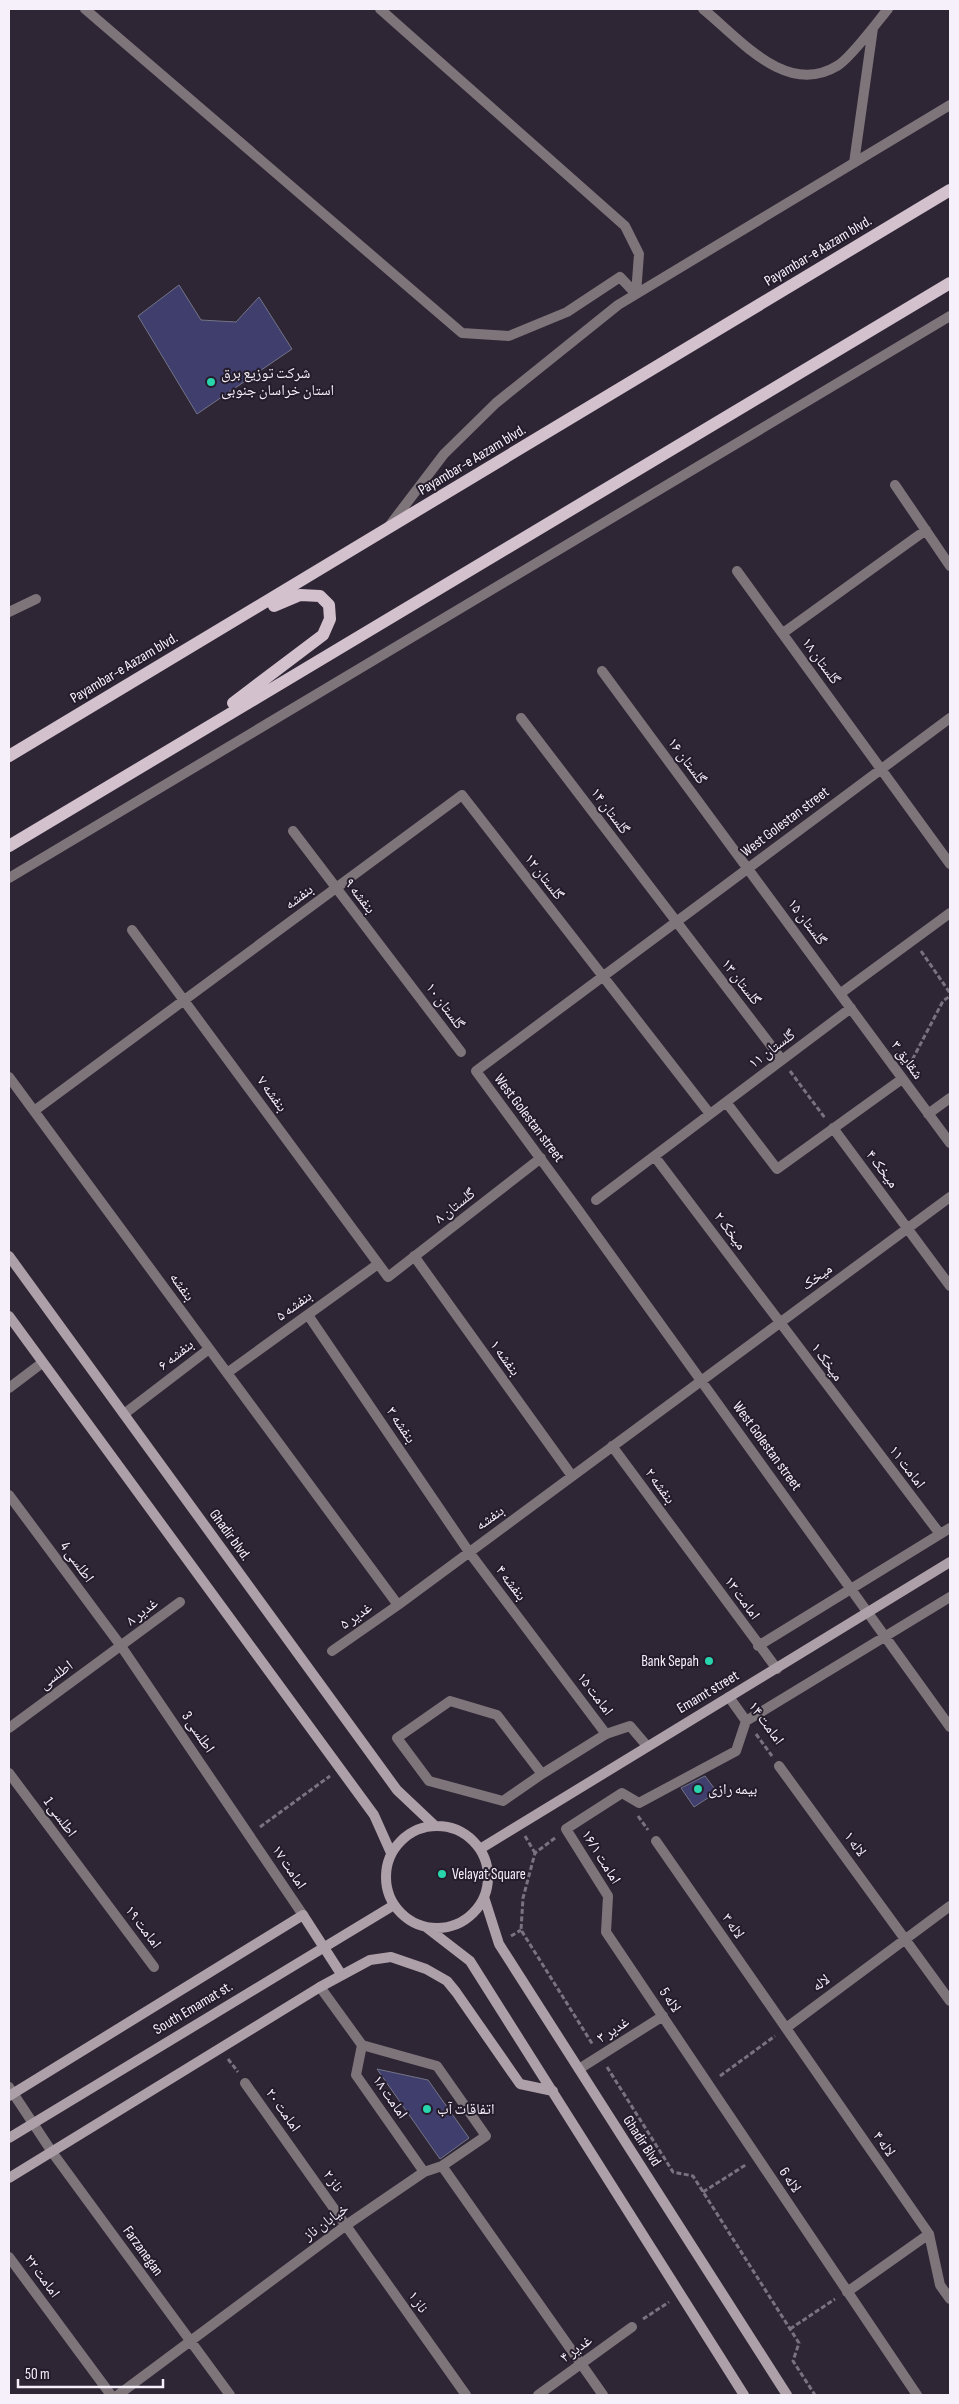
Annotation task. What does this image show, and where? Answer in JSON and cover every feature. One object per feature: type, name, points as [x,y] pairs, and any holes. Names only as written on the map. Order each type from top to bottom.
[{"type":"main road","name":"Payambar-e Aazam blvd.","points":[[9,756],[230,625],[950,190]]},
{"type":"main road","points":[[9,846],[950,283]]},
{"type":"main road","points":[[177,744],[323,635],[330,619],[329,605],[320,596],[300,595],[230,625]]},
{"type":"main road","name":"Ghadir blvd.","points":[[9,1256],[397,1790],[434,1825]]},
{"type":"main road","points":[[9,1316],[374,1816],[391,1853]]},
{"type":"main road","name":"Emamt street","points":[[480,1848],[950,1562]]},
{"type":"main road","points":[[426,1927],[440,1928],[453,1926],[465,1920],[475,1911],[484,1897],[488,1874],[480,1848],[472,1838],[448,1826],[434,1825],[409,1833],[391,1853],[386,1866],[386,1879],[388,1892],[394,1904],[413,1922],[426,1927],[470,1961],[744,2395]]},
{"type":"main road","name":"Ghadir Blvd","points":[[484,1897],[499,1944],[787,2395]]},
{"type":"main road","name":"South Emamat st.","points":[[9,2138],[394,1904]]},
{"type":"main road","points":[[10,2092],[303,1915],[341,1974]]},
{"type":"main road","points":[[9,2178],[341,1974],[370,1960],[391,1957],[426,1969],[447,1981],[520,2084],[553,2091]]},
{"type":"street","points":[[84,9],[462,333],[509,336],[566,312],[620,277],[636,294]]},
{"type":"street","points":[[380,9],[625,226],[639,254],[636,294]]},
{"type":"street","points":[[703,9],[769,63],[791,74],[815,75],[838,66],[888,9]]},
{"type":"street","points":[[854,163],[873,27]]},
{"type":"street","points":[[386,531],[444,454],[496,403],[618,304],[950,105]]},
{"type":"street","points":[[9,878],[950,316]]},
{"type":"street","points":[[895,485],[950,566]]},
{"type":"street","points":[[782,634],[926,530]]},
{"type":"street","name":"گلستان ۱۸","points":[[737,571],[950,864]]},
{"type":"street","points":[[9,612],[36,599]]},
{"type":"street","name":"گلستان ۱۶","points":[[602,671],[748,868]]},
{"type":"street","name":"گلستان ۱۴","points":[[521,718],[676,922]]},
{"type":"street","name":"West Golestan street","points":[[950,718],[476,1072],[541,1158],[950,1727]]},
{"type":"street","name":"بنفشه","points":[[462,796],[34,1111],[398,1605],[701,1381]]},
{"type":"street","name":"گلستان ۱۲","points":[[462,796],[603,977]]},
{"type":"street","name":"بنفشه ۹","points":[[293,831],[405,978]]},
{"type":"street","name":"گلستان ۱۵","points":[[748,868],[841,993]]},
{"type":"street","points":[[841,993],[950,914]]},
{"type":"street","name":"گلستان ۱۳","points":[[676,922],[782,1060]]},
{"type":"street","name":"بنفشه ۷","points":[[132,930],[388,1277]]},
{"type":"street","points":[[603,977],[710,1114]]},
{"type":"street","name":"گلستان ۱۰","points":[[405,978],[461,1052]]},
{"type":"street","name":"شقایق ۳","points":[[841,993],[950,1144]]},
{"type":"street","name":"گلستان ۱۱","points":[[596,1200],[851,1008]]},
{"type":"street","points":[[9,1077],[34,1111]]},
{"type":"street","points":[[726,1102],[777,1169],[902,1079]]},
{"type":"street","points":[[928,1114],[950,1098]]},
{"type":"street","name":"میخک ۴","points":[[833,1128],[950,1286]]},
{"type":"street","name":"میخک ۲","points":[[655,1157],[780,1323]]},
{"type":"street","name":"گلستان ۸","points":[[388,1277],[541,1158]]},
{"type":"street","name":"میخک","points":[[701,1381],[950,1197]]},
{"type":"street","name":"بنفشه ۱","points":[[414,1256],[572,1476]]},
{"type":"street","name":"بنفشه ۵","points":[[227,1373],[378,1264]]},
{"type":"street","name":"بنفشه ۳","points":[[308,1315],[469,1552]]},
{"type":"street","name":"میخک ۱","points":[[780,1323],[851,1418]]},
{"type":"street","name":"بنفشه ۶","points":[[124,1414],[209,1349]]},
{"type":"street","points":[[9,1388],[42,1363]]},
{"type":"street","name":"امامت ۱۱","points":[[851,1418],[940,1534]]},
{"type":"street","name":"بنفشه ۲","points":[[612,1446],[683,1543]]},
{"type":"street","name":"اطلسی 4","points":[[9,1495],[121,1646]]},
{"type":"street","points":[[758,1646],[852,1590],[950,1528]]},
{"type":"street","name":"امامت ۱۳","points":[[683,1543],[777,1669]]},
{"type":"street","name":"بنفشه ۴","points":[[469,1552],[529,1632]]},
{"type":"street","points":[[566,1829],[622,1793],[639,1803],[736,1751],[746,1721],[950,1597]]},
{"type":"street","name":"غدیر ۸","points":[[121,1646],[180,1602]]},
{"type":"street","name":"غدیر ۵","points":[[332,1651],[398,1605]]},
{"type":"street","name":"امامت ۱۵","points":[[529,1632],[606,1734],[630,1726],[647,1746]]},
{"type":"street","name":"اطلسی","points":[[9,1728],[121,1646]]},
{"type":"street","name":"اطلسی 3","points":[[121,1646],[250,1835]]},
{"type":"street","name":"امامت ۱۴","points":[[729,1697],[746,1721]]},
{"type":"street","points":[[542,1774],[497,1715],[450,1701],[398,1738],[429,1781],[503,1801],[606,1734]]},
{"type":"street","name":"لاله ۱","points":[[779,1766],[950,2001]]},
{"type":"street","name":"اطلسی 1","points":[[9,1773],[88,1879]]},
{"type":"street","name":"امامت ۱۶/۱","points":[[566,1829],[608,1896],[606,1932]]},
{"type":"street","name":"امامت ۱۷","points":[[250,1835],[303,1915]]},
{"type":"street","name":"لاله ۳","points":[[656,1841],[786,2028]]},
{"type":"street","name":"امامت ۱۹","points":[[88,1879],[154,1967]]},
{"type":"street","name":"لاله","points":[[786,2028],[950,1906]]},
{"type":"street","name":"لاله 5","points":[[606,1932],[709,2084]]},
{"type":"street","points":[[320,1987],[362,2045]]},
{"type":"street","name":"غدیر ۳","points":[[579,2070],[663,2016]]},
{"type":"street","name":"لاله ۴","points":[[786,2028],[928,2234],[940,2285]]},
{"type":"street","name":"خیابان ناز","points":[[118,2395],[346,2226],[424,2172],[442,2166],[486,2136],[437,2066],[362,2045]]},
{"type":"street","name":"امامت ۱۸","points":[[362,2045],[356,2075],[424,2172]]},
{"type":"street","name":"امامت ۲۰","points":[[245,2083],[296,2154]]},
{"type":"street","name":"لاله 6","points":[[709,2084],[846,2292],[917,2395]]},
{"type":"street","name":"Farzanegan","points":[[10,2092],[230,2395]]},
{"type":"street","name":"ناز ۲","points":[[296,2154],[346,2226]]},
{"type":"street","points":[[442,2166],[603,2395]]},
{"type":"street","name":"ناز ۱","points":[[346,2226],[466,2395]]},
{"type":"street","points":[[846,2292],[928,2234]]},
{"type":"street","name":"امامت ۲۲","points":[[9,2257],[111,2395]]},
{"type":"street","points":[[950,2278],[940,2285],[950,2299]]},
{"type":"street","name":"غدیر ۴","points":[[538,2395],[632,2327]]},
{"type":"path","points":[[902,1079],[943,1001],[950,995],[914,940]]},
{"type":"path","points":[[782,1060],[833,1128]]},
{"type":"path","name":"امامت ۱۴","points":[[746,1721],[779,1766]]},
{"type":"path","points":[[250,1835],[340,1769]]},
{"type":"path","points":[[566,1829],[535,1853],[523,1898],[521,1930],[673,2172],[693,2176],[790,2329],[799,2344],[792,2361],[815,2395]]},
{"type":"path","points":[[709,2084],[786,2028]]},
{"type":"path","points":[[221,2048],[245,2083]]},
{"type":"path","points":[[703,2192],[757,2157]]},
{"type":"path","points":[[790,2329],[846,2292]]},
{"type":"path","points":[[632,2327],[680,2293]]},
{"type":"building","name":"شرکت توزیع برق استان خراسان جنوبی","points":[[179,285],[201,320],[236,322],[259,297],[292,349],[197,414],[138,316]]},
{"type":"building","name":"بیمه رازی","points":[[705,1776],[717,1792],[694,1807],[681,1788]]},
{"type":"building","name":"اتفاقات آب","points":[[377,2069],[428,2080],[469,2138],[440,2159]]},
{"type":"place","name":"شرکت توزیع برق استان خراسان جنوبی","points":[[211,382]]},
{"type":"place","name":"Bank Sepah","points":[[709,1661]]},
{"type":"place","name":"بیمه رازی","points":[[698,1789]]},
{"type":"place","name":"Velayat Square","points":[[442,1874]]},
{"type":"place","name":"اتفاقات آب","points":[[427,2109]]}]
